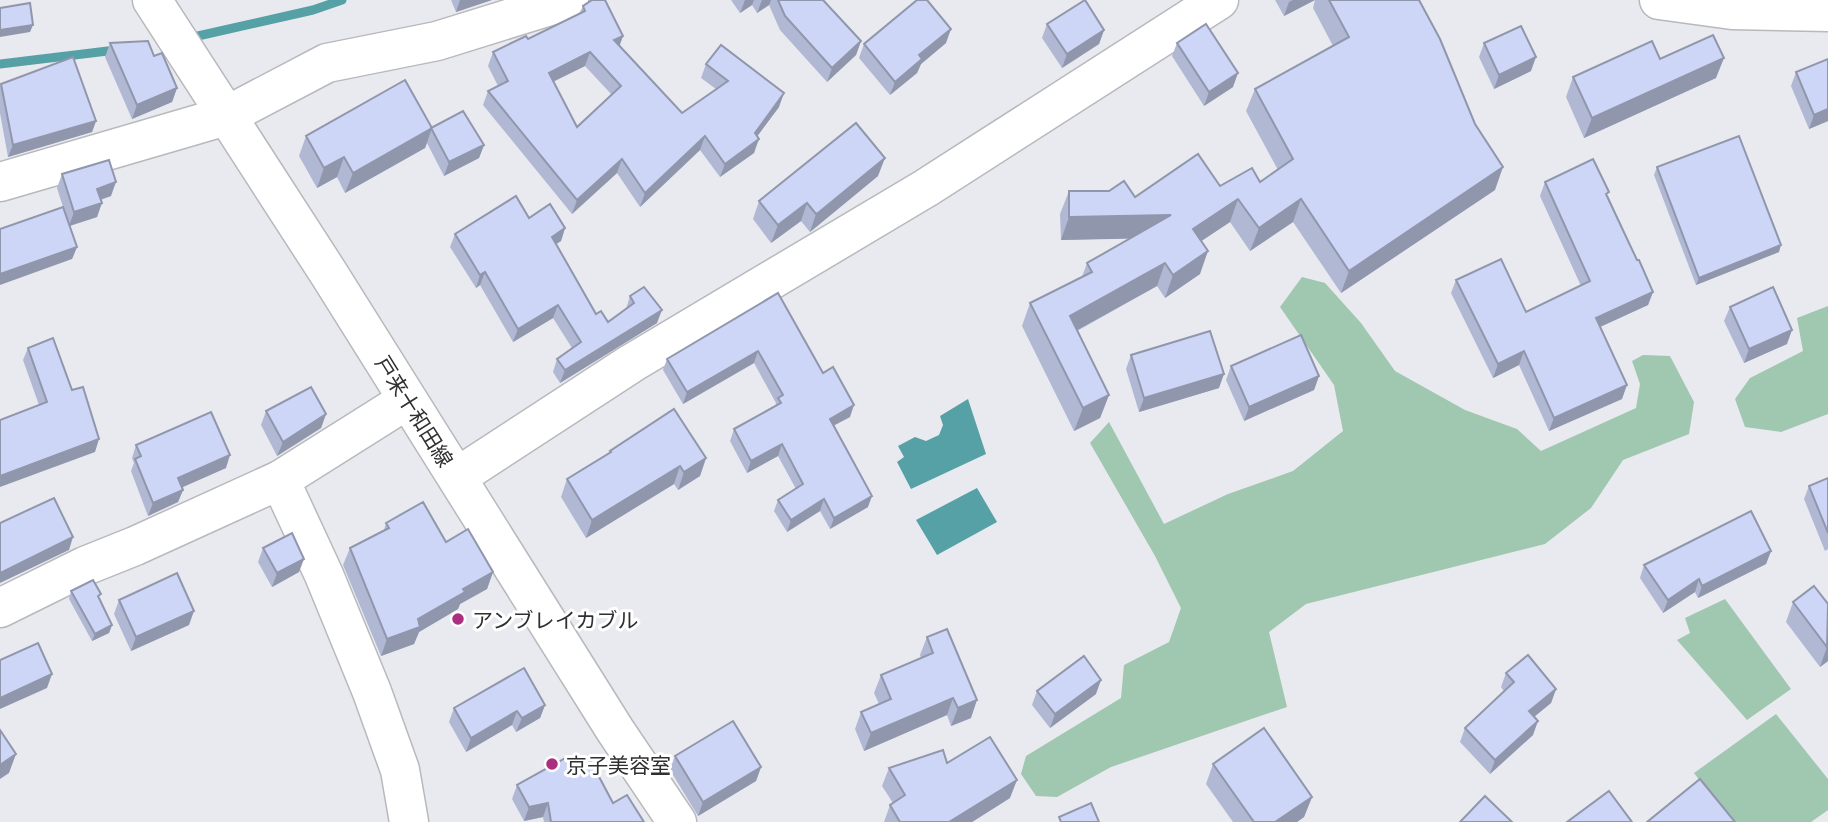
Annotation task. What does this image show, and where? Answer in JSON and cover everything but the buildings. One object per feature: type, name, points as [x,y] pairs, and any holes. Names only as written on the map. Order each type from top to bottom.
[{"type":"street","points":[[0,182],[226,116],[327,62],[437,41],[569,0]]},
{"type":"street","points":[[457,477],[632,363],[926,188],[1219,0]]},
{"type":"street","points":[[1659,0],[1732,10],[1828,12]]},
{"type":"street","name":"戸来十和田線","points":[[160,12],[329,274],[615,730],[677,822]]},
{"type":"street","points":[[0,608],[85,566],[281,480],[407,400]]},
{"type":"street","points":[[281,480],[372,692],[400,770],[409,822]]},
{"type":"green space","points":[[1302,277],[1325,283],[1361,323],[1395,371],[1465,410],[1517,429],[1541,451],[1636,408],[1640,384],[1632,361],[1643,355],[1670,356],[1694,402],[1689,434],[1623,460],[1591,508],[1545,544],[1306,604],[1269,632],[1287,707],[1111,767],[1057,797],[1036,796],[1021,774],[1026,756],[1121,698],[1124,665],[1169,642],[1181,608],[1155,556],[1090,443],[1109,422],[1164,524],[1228,494],[1293,471],[1343,431],[1334,385],[1280,307]]},
{"type":"green space","points":[[1828,306],[1828,414],[1781,432],[1745,427],[1735,399],[1750,378],[1803,351],[1797,318]]},
{"type":"green space","points":[[1725,599],[1791,689],[1747,720],[1677,640],[1690,633],[1685,618]]},
{"type":"green space","points":[[1776,714],[1828,779],[1828,810],[1811,822],[1731,822],[1694,773]]},
{"type":"water","points":[[968,399],[986,454],[911,489],[897,462],[904,457],[898,446],[915,437],[926,441],[939,435],[943,425],[940,416]]},
{"type":"water","points":[[977,488],[997,522],[937,555],[916,520]]},
{"type":"waterway","points":[[189,38],[313,10],[342,0]]},
{"type":"waterway","points":[[0,64],[116,50]]},
{"type":"place","name":"アンブレイカブル","points":[[458,619]]},
{"type":"place","name":"京子美容室","points":[[552,764]]}]
